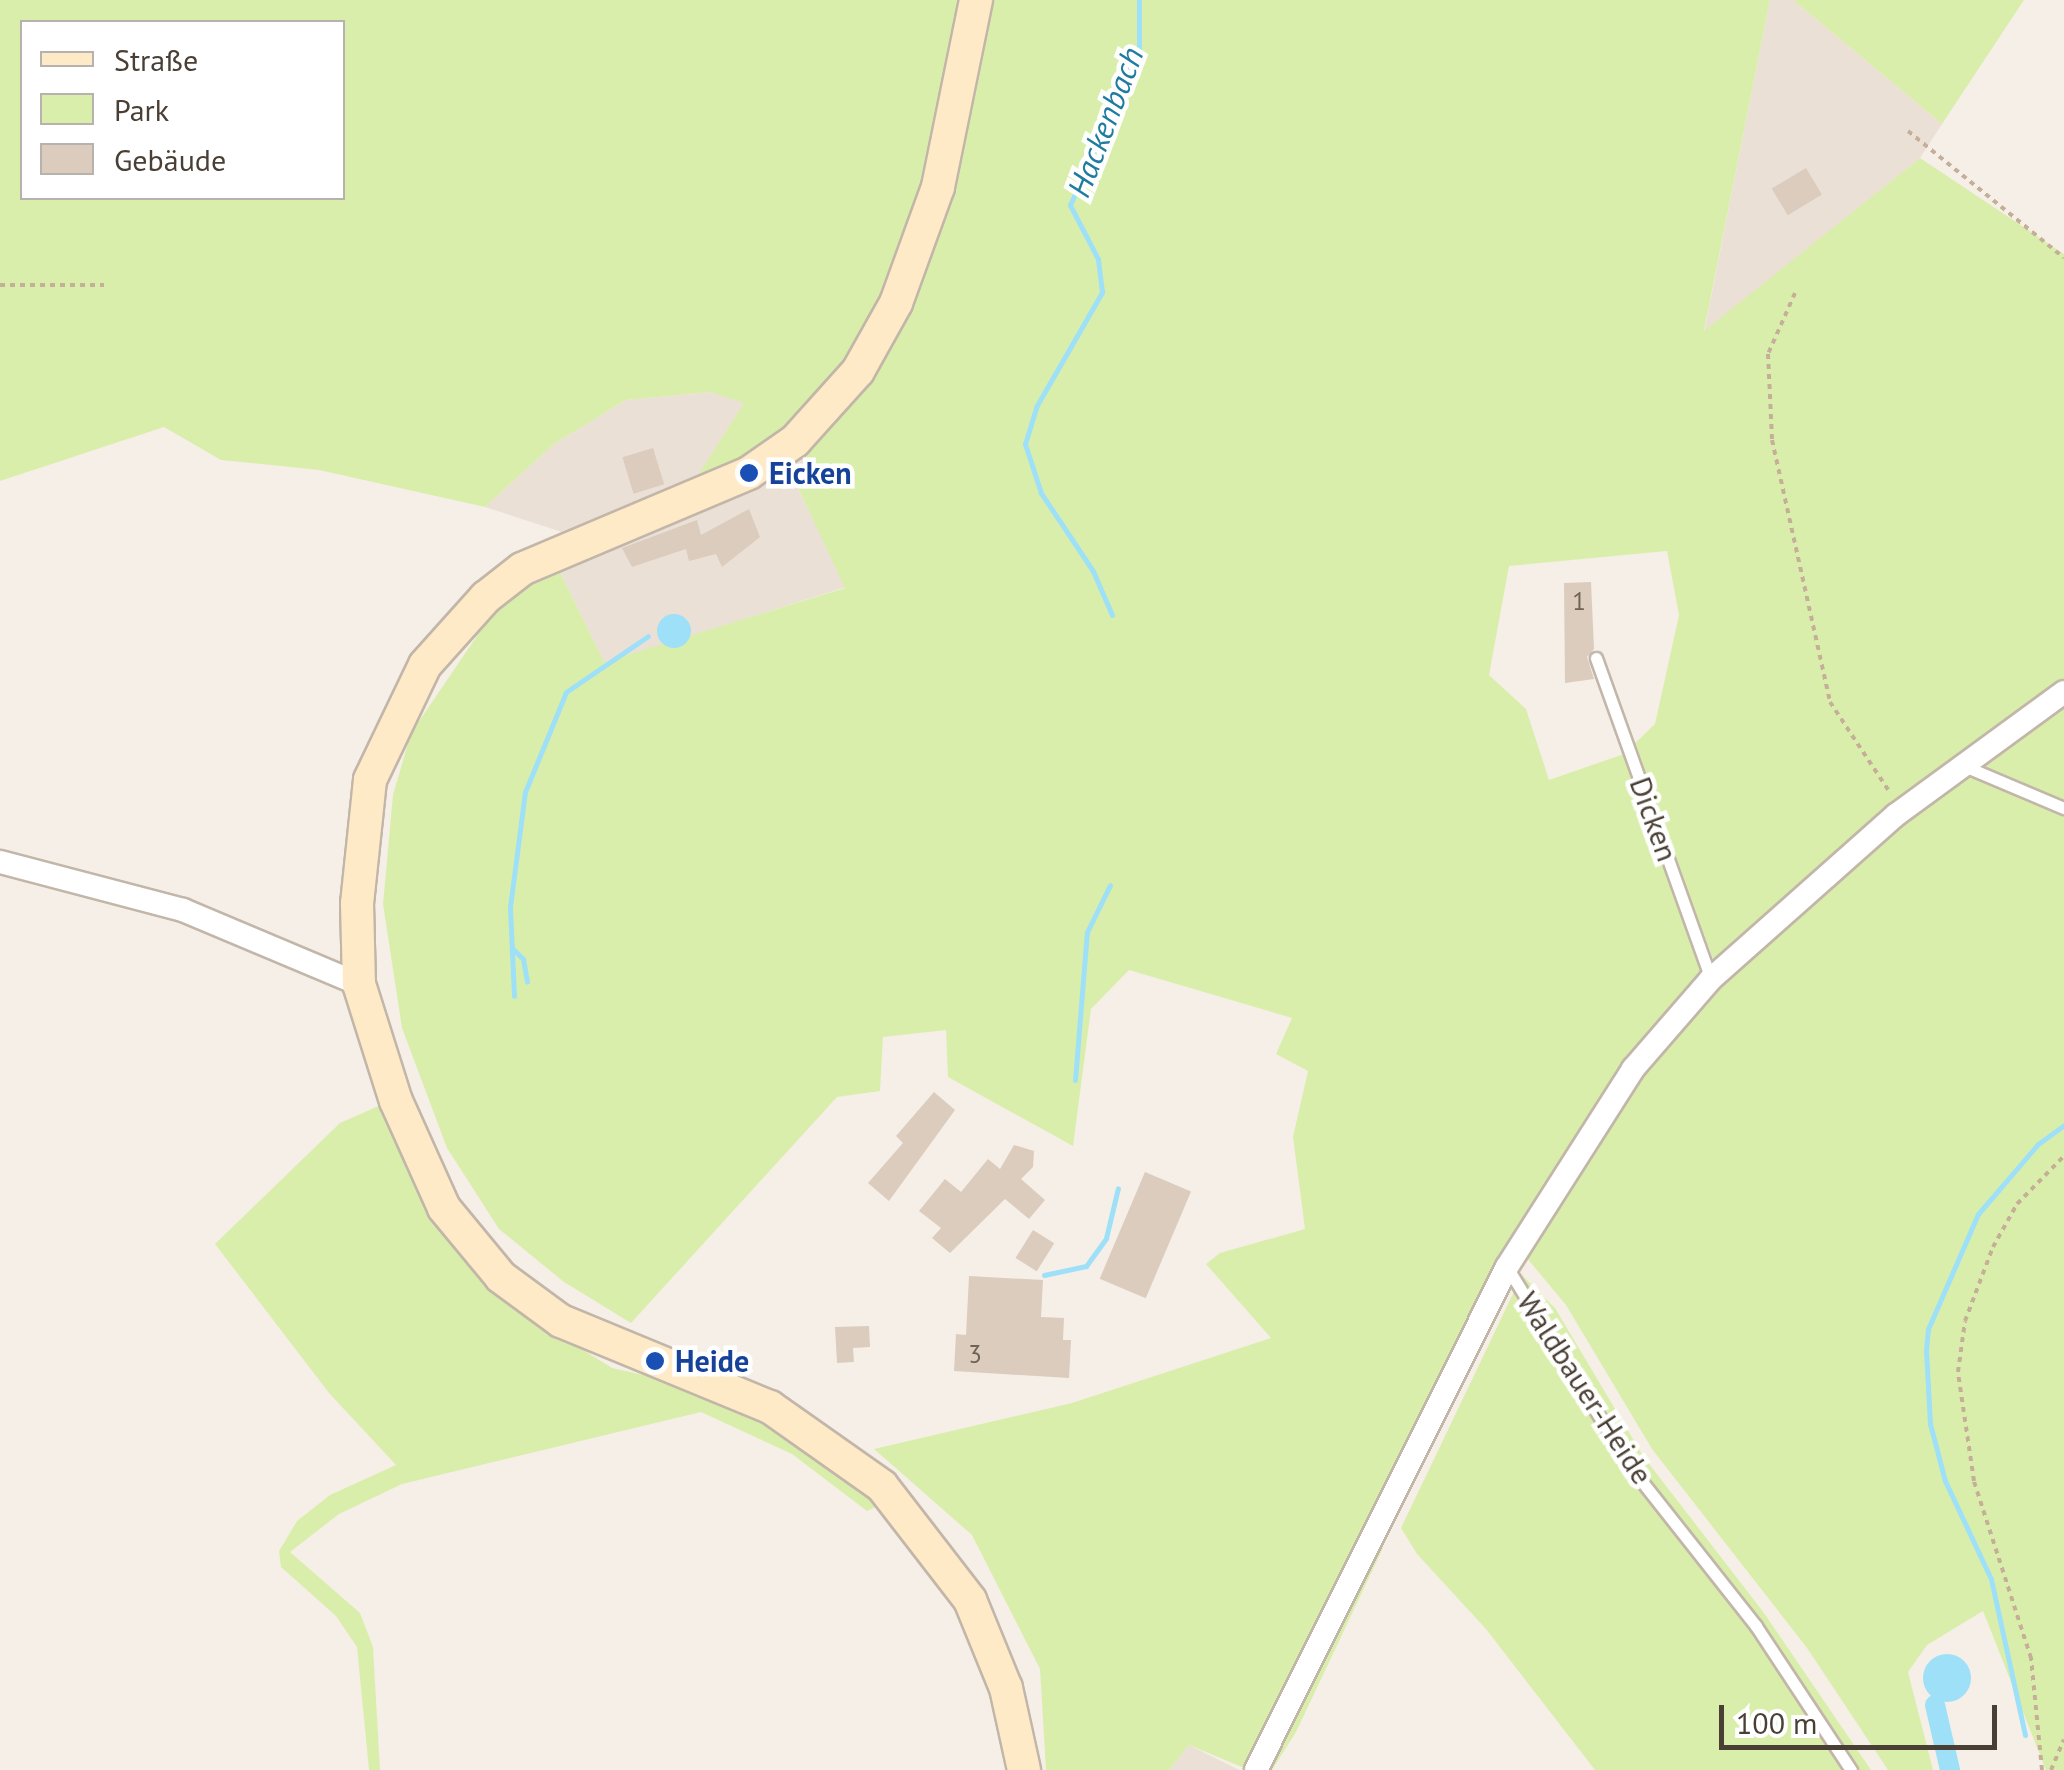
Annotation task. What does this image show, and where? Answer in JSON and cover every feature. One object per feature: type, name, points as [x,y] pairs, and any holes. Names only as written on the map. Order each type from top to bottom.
[{"type":"main road","points":[[976,0],[949,145],[919,245],[878,340],[831,404],[749,474],[522,569],[425,664],[370,780],[356,903],[359,984],[423,1170],[444,1208],[492,1266],[561,1321],[770,1406],[882,1486],[970,1600],[1006,1688],[1024,1770]]},
{"type":"street","points":[[1507,1267],[1633,1069],[1712,980],[1900,812],[2064,692]]},
{"type":"street","points":[[0,862],[183,910],[359,984]]},
{"type":"street","name":"Waldbauer-Heide","points":[[1256,1770],[1507,1267]]},
{"type":"lane","name":"Dicken","points":[[1596,658],[1712,980]]},
{"type":"lane","points":[[1962,765],[2064,808]]},
{"type":"lane","name":"Waldbauer-Heide","points":[[1507,1267],[1632,1469],[1756,1626],[1851,1770]]},
{"type":"path","points":[[1908,131],[2064,258]]},
{"type":"path","points":[[0,285],[104,285]]},
{"type":"path","points":[[1795,293],[1768,354],[1779,477],[1830,702],[1900,812]]},
{"type":"path","points":[[2042,1770],[2031,1658],[1974,1481],[1958,1372],[1965,1320],[1994,1247],[2017,1204],[2064,1156]]},
{"type":"path","points":[[2051,1770],[2064,1740]]},
{"type":"shaded area","points":[[1770,0],[1793,0],[1942,124],[1920,158],[1704,333]]},
{"type":"shaded area","points":[[710,392],[745,402],[772,451],[810,460],[791,474],[846,587],[604,663],[554,560],[538,543],[562,532],[485,507],[554,444],[626,400]]},
{"type":"shaded area","points":[[1189,1745],[1239,1770],[1169,1770]]},
{"type":"green space","points":[[0,0],[1770,0],[1704,331],[1920,158],[2064,254],[2064,1770],[2046,1770],[1983,1611],[1927,1645],[1908,1672],[1933,1770],[1888,1770],[1807,1648],[1652,1449],[1566,1305],[1526,1257],[1636,1077],[1715,964],[1632,746],[1655,724],[1679,615],[1667,551],[1509,566],[1489,675],[1526,709],[1549,780],[1624,754],[1701,969],[1699,981],[1526,1213],[1443,1368],[1249,1770],[1189,1745],[1169,1770],[1046,1770],[1040,1669],[972,1535],[874,1449],[1072,1403],[1271,1338],[1206,1264],[1220,1253],[1305,1229],[1293,1137],[1308,1071],[1276,1054],[1292,1018],[1129,970],[1091,1009],[1073,1146],[948,1077],[946,1030],[883,1037],[880,1091],[837,1097],[631,1323],[564,1282],[499,1229],[447,1148],[402,1028],[383,904],[393,795],[411,733],[498,605],[554,560],[604,662],[845,588],[791,473],[809,460],[772,451],[697,477],[744,403],[710,392],[626,400],[554,444],[485,507],[319,470],[221,460],[164,427],[0,481]]},
{"type":"green space","points":[[1793,0],[2024,0],[1942,124]]},
{"type":"green space","points":[[383,1104],[548,1328],[612,1368],[684,1384],[750,1410],[882,1504],[867,1511],[792,1454],[701,1412],[402,1484],[339,1514],[290,1552],[360,1613],[373,1647],[380,1770],[369,1770],[357,1647],[336,1616],[281,1567],[279,1551],[297,1521],[330,1495],[396,1465],[329,1393],[215,1244],[340,1123]]},
{"type":"green space","points":[[1522,1275],[1555,1308],[1643,1456],[1764,1613],[1871,1770],[1595,1770],[1486,1629],[1417,1554],[1401,1528]]},
{"type":"green space","points":[[1378,1543],[1383,1548],[1296,1732],[1272,1770],[1262,1770]]},
{"type":"water","points":[[674,614],[686,619],[691,631],[686,643],[674,648],[662,643],[657,631],[662,619]]},
{"type":"water","points":[[1947,1654],[1964,1661],[1971,1678],[1964,1695],[1947,1702],[1930,1695],[1923,1678],[1930,1661]]},
{"type":"building","points":[[1806,168],[1822,195],[1788,215],[1772,189]]},
{"type":"building","points":[[653,448],[664,484],[634,494],[622,457]]},
{"type":"building","points":[[749,509],[760,537],[722,567],[716,554],[689,561],[686,549],[632,567],[622,548],[697,520],[701,535]]},
{"type":"building","points":[[1591,582],[1594,649],[1587,657],[1594,679],[1565,683],[1564,583]]},
{"type":"building","points":[[934,1092],[955,1110],[889,1201],[868,1183],[903,1143],[896,1136]]},
{"type":"building","points":[[1014,1145],[1034,1151],[1033,1167],[1021,1179],[1045,1200],[1029,1219],[1005,1199],[950,1253],[932,1238],[941,1228],[919,1211],[945,1179],[961,1192],[988,1159],[1000,1169]]},
{"type":"building","points":[[1145,1172],[1191,1192],[1146,1298],[1100,1279]]},
{"type":"building","points":[[1033,1230],[1054,1243],[1037,1271],[1016,1258]]},
{"type":"building","points":[[969,1276],[1043,1280],[1041,1317],[1064,1318],[1063,1340],[1071,1340],[1069,1378],[954,1371],[956,1334],[966,1335]]},
{"type":"building","points":[[869,1326],[870,1347],[853,1348],[854,1362],[837,1363],[835,1327]]},
{"type":"waterway","name":"Hackenbach","points":[[1112,615],[1093,571],[1041,493],[1025,444],[1036,407],[1102,292],[1098,259],[1070,205],[1139,49],[1139,0]]},
{"type":"waterway","points":[[514,996],[510,907],[525,792],[566,692],[648,636]]},
{"type":"waterway","name":"Hackenbach","points":[[1075,1080],[1087,932],[1110,885]]},
{"type":"waterway","points":[[512,948],[523,959],[527,982]]},
{"type":"waterway","points":[[2025,1735],[1991,1579],[1945,1481],[1930,1424],[1926,1351],[1928,1329],[1978,1214],[2038,1144],[2064,1125]]},
{"type":"waterway","name":"Hackenbach","points":[[1044,1275],[1086,1266],[1106,1238],[1118,1188]]},
{"type":"waterway","points":[[1935,1705],[1950,1770]]},
{"type":"place","name":"Eicken","points":[[749,473]]},
{"type":"place","name":"Heide","points":[[655,1361]]}]
